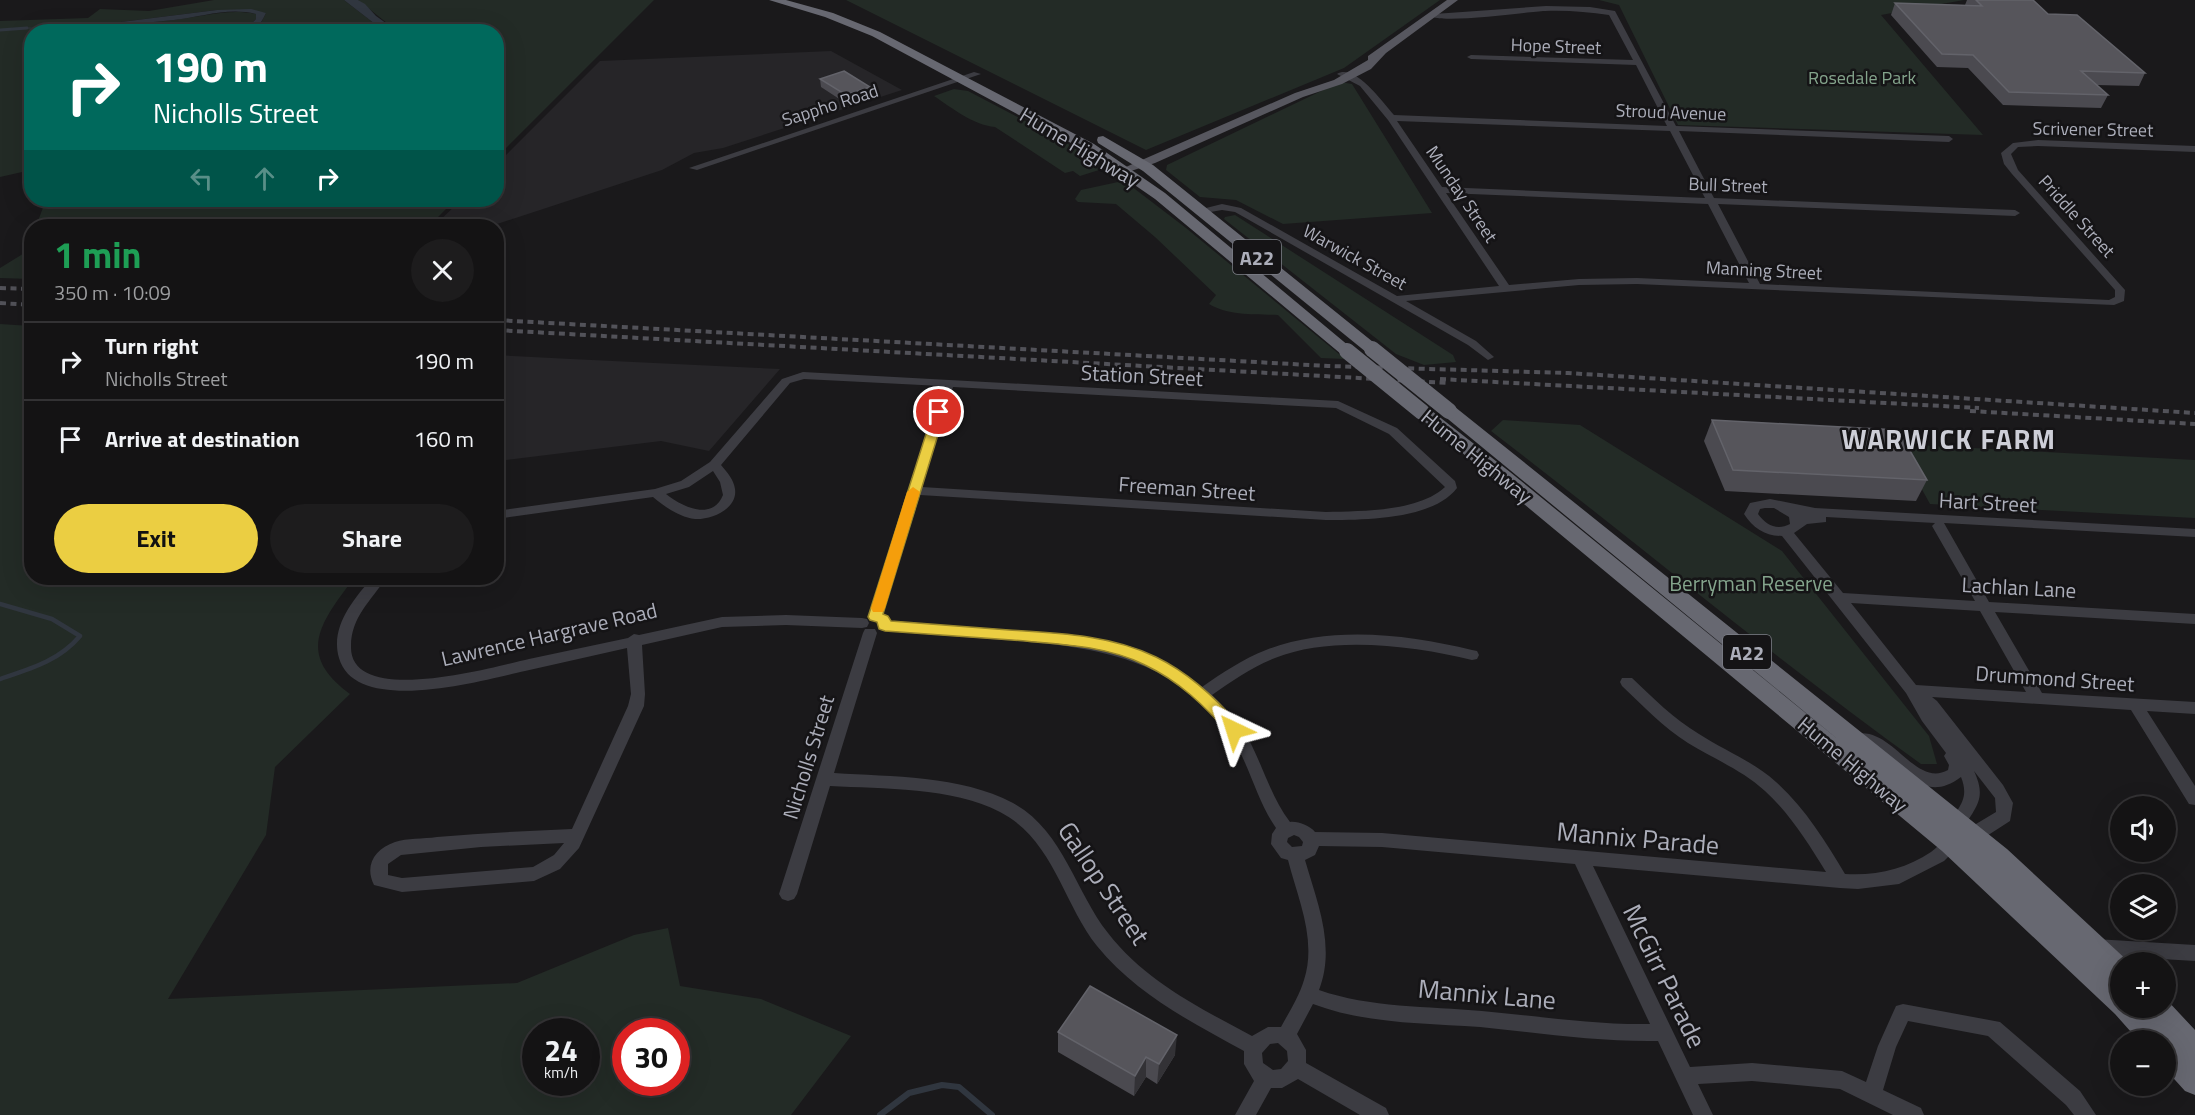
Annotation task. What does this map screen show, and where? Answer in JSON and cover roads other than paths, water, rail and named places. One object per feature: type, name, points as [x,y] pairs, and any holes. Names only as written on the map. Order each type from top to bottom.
[{"type":"highway","name":"Hume Highway","points":[[774,0],[857,26],[963,79],[1089,147],[1125,170],[1422,412],[1960,834],[2098,947],[2110,960]]},
{"type":"highway","name":"Hume Highway","points":[[799,0],[877,25],[1087,131],[1143,164],[1852,738],[1960,834],[2061,945],[2110,993]]},
{"type":"highway","points":[[2135,1018],[2147,1030]]},
{"type":"highway","points":[[2166,1018],[2195,1049]]},
{"type":"highway","points":[[2176,1061],[2195,1082]]},
{"type":"main road","points":[[1125,170],[1299,96],[1304,91],[1367,67],[1381,53],[1453,0]]},
{"type":"street","points":[[1434,16],[1521,10],[1599,11],[1612,14],[1640,63],[1756,286]]},
{"type":"street","name":"Hope Street","points":[[1471,57],[1640,63]]},
{"type":"street","name":"Munday Street","points":[[1349,73],[1369,89],[1391,118],[1506,289]]},
{"type":"street","name":"Sappho Road","points":[[694,168],[977,74]]},
{"type":"street","name":"Stroud Avenue","points":[[1391,118],[1949,139]]},
{"type":"street","name":"Scrivener Street","points":[[2009,164],[2006,153],[2010,148],[2026,144],[2195,149]]},
{"type":"street","name":"Priddle Street","points":[[2009,164],[2120,290]]},
{"type":"street","name":"Bull Street","points":[[1439,190],[2015,213]]},
{"type":"street","name":"Warwick Street","points":[[1199,211],[1222,207],[1238,210],[1472,343],[1488,357]]},
{"type":"street","name":"Manning Street","points":[[1396,299],[1605,281],[2101,303],[2110,303],[2120,299],[2120,290]]},
{"type":"street","name":"Station Street","points":[[714,465],[786,381],[799,375],[1338,405],[1393,431],[1448,479],[1451,488]]},
{"type":"street","name":"Nicholls Street","points":[[788,894],[948,384]]},
{"type":"street","points":[[504,514],[656,492],[684,484],[714,465],[726,477],[730,491],[725,503],[719,508],[704,513],[689,513],[667,502],[656,492]]},
{"type":"street","name":"Freeman Street","points":[[914,491],[1326,516],[1361,515],[1420,506],[1446,494],[1451,488]]},
{"type":"street","points":[[1760,504],[1779,505],[1791,511],[1798,523],[1795,529],[1786,532],[1764,527],[1757,523],[1751,514],[1755,506],[1760,504]]},
{"type":"street","name":"Hart Street","points":[[1779,505],[1815,512],[2195,533]]},
{"type":"street","name":"Hart Street","points":[[1798,523],[1819,519],[2195,540]]},
{"type":"street","points":[[1939,526],[2037,698]]},
{"type":"street","points":[[1786,532],[1912,690],[1919,706],[1962,763],[1973,786],[1974,794],[1960,834]]},
{"type":"street","name":"Lawrence Hargrave Road","points":[[374,585],[350,618],[343,647],[355,671],[383,684],[406,688],[441,684],[689,627],[739,620],[873,625],[1096,643],[1150,660],[1181,679],[1201,695],[1234,730],[1270,806],[1286,830]]},
{"type":"street","name":"Lachlan Lane","points":[[1840,598],[2195,619]]},
{"type":"street","points":[[577,836],[481,840],[398,848],[380,861],[380,880],[402,885],[534,874],[552,868],[571,849],[577,836],[636,706],[638,694],[634,639]]},
{"type":"street","points":[[1201,695],[1244,667],[1279,650],[1296,646],[1334,641],[1363,642],[1439,647],[1472,655]]},
{"type":"street","points":[[1627,682],[1652,707],[1685,734],[1749,769],[1769,785],[1794,812],[1840,881]]},
{"type":"street","name":"Mannix Parade","points":[[1311,839],[1371,839],[1840,881],[1871,882],[1899,877],[1938,856],[1960,834],[2004,816],[2006,807],[2004,799],[1932,705],[1912,690]]},
{"type":"street","name":"Drummond Street","points":[[1912,690],[2195,708]]},
{"type":"street","points":[[2135,704],[2195,800]]},
{"type":"street","points":[[1852,738],[1876,743],[1920,777],[1928,781],[1939,782],[1952,777],[1957,771],[1957,765],[1938,732]]},
{"type":"street","name":"Gallop Street","points":[[824,779],[946,790],[977,796],[1006,807],[1039,832],[1053,848],[1088,917],[1101,938],[1123,963],[1152,989],[1178,1006],[1253,1046]]},
{"type":"street","points":[[1286,830],[1301,830],[1311,839],[1309,850],[1295,855],[1283,850],[1279,844],[1279,837],[1286,830]]},
{"type":"street","points":[[1285,1038],[1308,994],[1316,966],[1316,927],[1295,855]]},
{"type":"street","name":"McGirr Parade","points":[[1581,859],[1702,1115]]},
{"type":"street","points":[[2061,945],[2195,953]]},
{"type":"street","name":"Mannix Lane","points":[[1308,994],[1338,1004],[1377,1009],[1620,1032],[1664,1032]]},
{"type":"street","points":[[1872,1095],[1887,1046],[1903,1012],[1993,1028],[2073,1098],[2086,1115]]},
{"type":"street","points":[[1267,1036],[1285,1038],[1297,1053],[1296,1068],[1284,1078],[1267,1077],[1254,1066],[1251,1055],[1253,1046],[1259,1039],[1267,1036]]},
{"type":"street","points":[[1296,1068],[1379,1115]]},
{"type":"street","points":[[1684,1076],[1752,1071],[1842,1080],[1914,1115]]},
{"type":"street","points":[[1245,1115],[1267,1077]]},
{"type":"waterway","points":[[0,30],[24,28]]},
{"type":"waterway","points":[[0,604],[52,619],[80,636],[72,645],[53,658],[33,668],[0,679]]},
{"type":"waterway","points":[[880,1115],[909,1093],[942,1085],[959,1087],[992,1115]]},
{"type":"railway","points":[[0,288],[24,289]]},
{"type":"railway","points":[[0,303],[24,304]]},
{"type":"railway","points":[[504,320],[1328,366],[1568,373],[2195,413]]},
{"type":"railway","points":[[504,330],[1449,383]]},
{"type":"railway","points":[[1440,379],[1979,408]]},
{"type":"railway","points":[[1970,411],[2195,424]]},
{"type":"district","name":"WARWICK FARM","points":[[1949,438]]},
{"type":"park label","name":"Rosedale Park","points":[[1862,77]]},
{"type":"park label","name":"Berryman Reserve","points":[[1751,583]]}]
